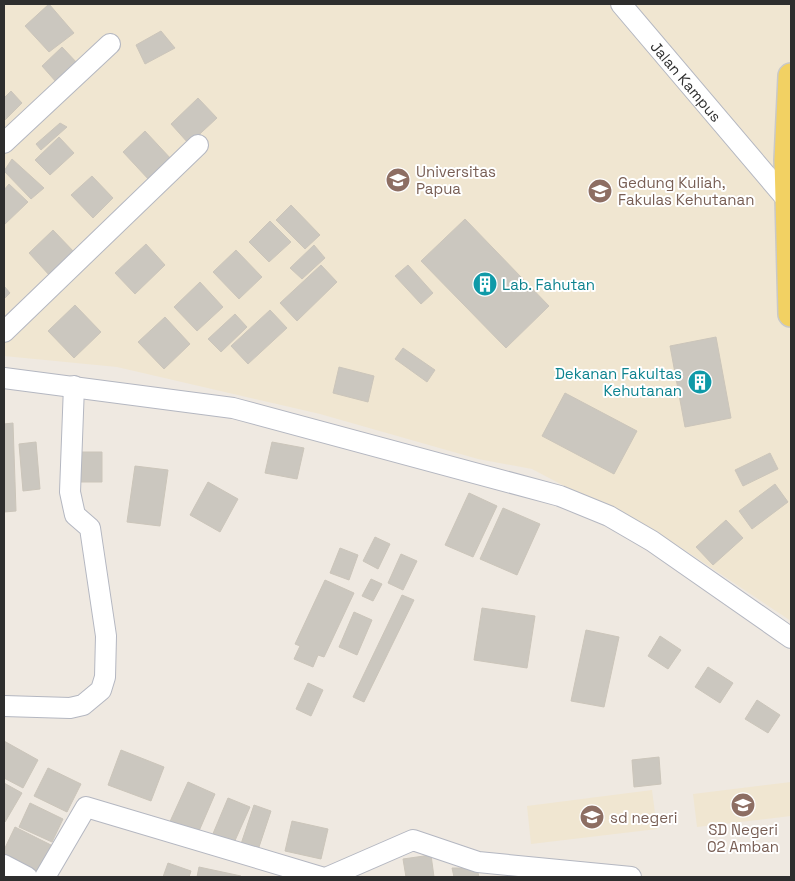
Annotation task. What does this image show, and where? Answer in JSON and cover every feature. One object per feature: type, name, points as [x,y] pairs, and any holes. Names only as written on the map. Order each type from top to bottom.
[{"type":"main road","points":[[791,76],[789,160],[791,314]]},
{"type":"street","name":"Jalan Kampus","points":[[621,4],[790,202]]},
{"type":"street","points":[[4,143],[110,44]]},
{"type":"street","points":[[4,332],[198,145]]},
{"type":"street","points":[[752,159],[789,160]]},
{"type":"street","points":[[4,378],[233,408],[560,496],[609,516],[652,541],[791,638]]},
{"type":"street","points":[[4,706],[70,708],[82,705],[100,690],[105,677],[106,636],[90,528],[75,515],[71,499],[74,386]]},
{"type":"street","points":[[45,877],[86,808],[321,877]]},
{"type":"street","points":[[328,877],[413,840],[478,862],[632,877]]},
{"type":"street","points":[[4,865],[27,877]]},
{"type":"shaded area","name":"Universitas Papua","points":[[4,4],[791,4],[791,621],[680,547],[532,469],[478,459],[320,414],[117,367],[4,356]]},
{"type":"shaded area","name":"SD Negeri 02 Amban","points":[[791,782],[791,816],[697,827],[693,794]]},
{"type":"shaded area","name":"sd negeri","points":[[652,790],[657,829],[531,844],[527,806]]},
{"type":"building","points":[[49,4],[74,33],[49,52],[25,26]]},
{"type":"building","points":[[161,31],[175,48],[145,64],[136,45]]},
{"type":"building","points":[[62,47],[78,64],[57,83],[42,66]]},
{"type":"building","points":[[11,91],[22,103],[4,121],[4,98]]},
{"type":"building","points":[[198,98],[217,118],[189,144],[171,124]]},
{"type":"building","points":[[60,123],[67,127],[41,150],[36,144]]},
{"type":"building","points":[[145,131],[172,160],[150,181],[123,152]]},
{"type":"building","points":[[59,137],[74,153],[50,175],[35,160]]},
{"type":"building","points":[[12,159],[44,188],[31,199],[4,171]]},
{"type":"building","points":[[92,176],[113,198],[93,218],[71,195]]},
{"type":"building","points":[[9,184],[28,202],[4,225],[4,190]]},
{"type":"building","points":[[291,205],[320,235],[305,249],[276,220]]},
{"type":"building","name":"Lab. Fahutan","points":[[465,219],[549,306],[506,348],[421,261]]},
{"type":"building","points":[[270,221],[291,242],[269,262],[249,242]]},
{"type":"building","points":[[53,230],[75,253],[50,276],[29,253]]},
{"type":"building","points":[[146,244],[165,265],[135,294],[115,273]]},
{"type":"building","points":[[314,245],[325,258],[302,279],[290,268]]},
{"type":"building","points":[[236,250],[262,277],[239,299],[213,272]]},
{"type":"building","points":[[321,265],[337,282],[297,321],[280,303]]},
{"type":"building","points":[[408,265],[433,293],[421,304],[395,276]]},
{"type":"building","points":[[200,282],[223,307],[197,331],[174,307]]},
{"type":"building","points":[[4,286],[10,293],[4,299]]},
{"type":"building","points":[[75,305],[101,332],[74,358],[48,331]]},
{"type":"building","points":[[270,310],[287,328],[248,364],[231,346]]},
{"type":"building","points":[[235,314],[247,327],[221,352],[208,339]]},
{"type":"building","points":[[165,317],[190,344],[164,369],[138,342]]},
{"type":"building","name":"Dekanan Fakultas Kehutanan","points":[[716,337],[731,418],[685,427],[670,346]]},
{"type":"building","points":[[403,348],[435,370],[427,382],[395,359]]},
{"type":"building","points":[[339,367],[374,376],[368,402],[333,393]]},
{"type":"building","points":[[565,393],[637,431],[614,474],[542,436]]},
{"type":"building","points":[[13,423],[16,511],[4,512],[4,424]]},
{"type":"building","points":[[36,442],[40,489],[23,491],[19,444]]},
{"type":"building","points":[[272,442],[304,448],[297,479],[265,473]]},
{"type":"building","points":[[75,452],[102,452],[102,482],[74,482]]},
{"type":"building","points":[[770,453],[778,469],[743,486],[735,470]]},
{"type":"building","points":[[135,466],[168,470],[160,526],[127,522]]},
{"type":"building","points":[[208,482],[238,499],[220,532],[190,515]]},
{"type":"building","points":[[775,484],[788,502],[752,529],[739,511]]},
{"type":"building","points":[[469,493],[497,506],[473,557],[445,545]]},
{"type":"building","points":[[503,508],[540,524],[517,575],[480,559]]},
{"type":"building","points":[[726,520],[743,538],[713,565],[696,547]]},
{"type":"building","points":[[375,537],[390,544],[378,569],[363,561]]},
{"type":"building","points":[[340,548],[358,555],[349,580],[330,573]]},
{"type":"building","points":[[401,554],[417,561],[403,590],[388,583]]},
{"type":"building","points":[[371,579],[382,584],[373,601],[362,596]]},
{"type":"building","points":[[325,580],[354,593],[324,657],[318,655],[313,667],[294,659],[300,646],[295,644]]},
{"type":"building","points":[[402,595],[414,600],[364,702],[353,697]]},
{"type":"building","points":[[482,608],[535,616],[527,668],[474,660]]},
{"type":"building","points":[[354,612],[372,620],[357,655],[339,647]]},
{"type":"building","points":[[586,630],[619,637],[604,707],[571,701]]},
{"type":"building","points":[[660,636],[681,650],[668,669],[648,656]]},
{"type":"building","points":[[708,667],[733,683],[720,703],[695,687]]},
{"type":"building","points":[[308,683],[323,690],[311,716],[296,709]]},
{"type":"building","points":[[757,700],[780,715],[768,733],[745,719]]},
{"type":"building","points":[[4,741],[38,760],[23,788],[4,778]]},
{"type":"building","points":[[121,750],[164,767],[151,801],[108,785]]},
{"type":"building","points":[[659,757],[661,784],[634,787],[632,760]]},
{"type":"building","points":[[48,768],[81,784],[67,812],[34,796]]},
{"type":"building","points":[[188,782],[215,794],[196,838],[168,826]]},
{"type":"building","points":[[4,783],[22,793],[5,822],[4,821]]},
{"type":"building","points":[[228,798],[250,807],[233,845],[212,836]]},
{"type":"building","points":[[30,803],[63,819],[52,842],[19,827]]},
{"type":"building","points":[[254,805],[271,811],[257,853],[240,847]]},
{"type":"building","points":[[292,821],[328,829],[321,859],[285,851]]},
{"type":"building","points":[[15,827],[53,846],[39,875],[4,858],[4,850]]},
{"type":"building","points":[[431,855],[434,877],[406,877],[403,859]]},
{"type":"building","points":[[168,863],[191,871],[189,877],[163,877]]},
{"type":"building","points":[[199,867],[241,876],[197,877]]},
{"type":"building","points":[[452,868],[477,868],[479,877],[454,877]]},
{"type":"place","name":"Universitas Papua","points":[[398,180]]},
{"type":"place","name":"Gedung Kuliah, Fakulas Kehutanan","points":[[600,191]]},
{"type":"place","name":"Lab. Fahutan","points":[[485,284]]},
{"type":"place","name":"Dekanan Fakultas Kehutanan","points":[[700,382]]},
{"type":"place","name":"SD Negeri 02 Amban","points":[[743,805]]},
{"type":"place","name":"sd negeri","points":[[592,817]]}]
